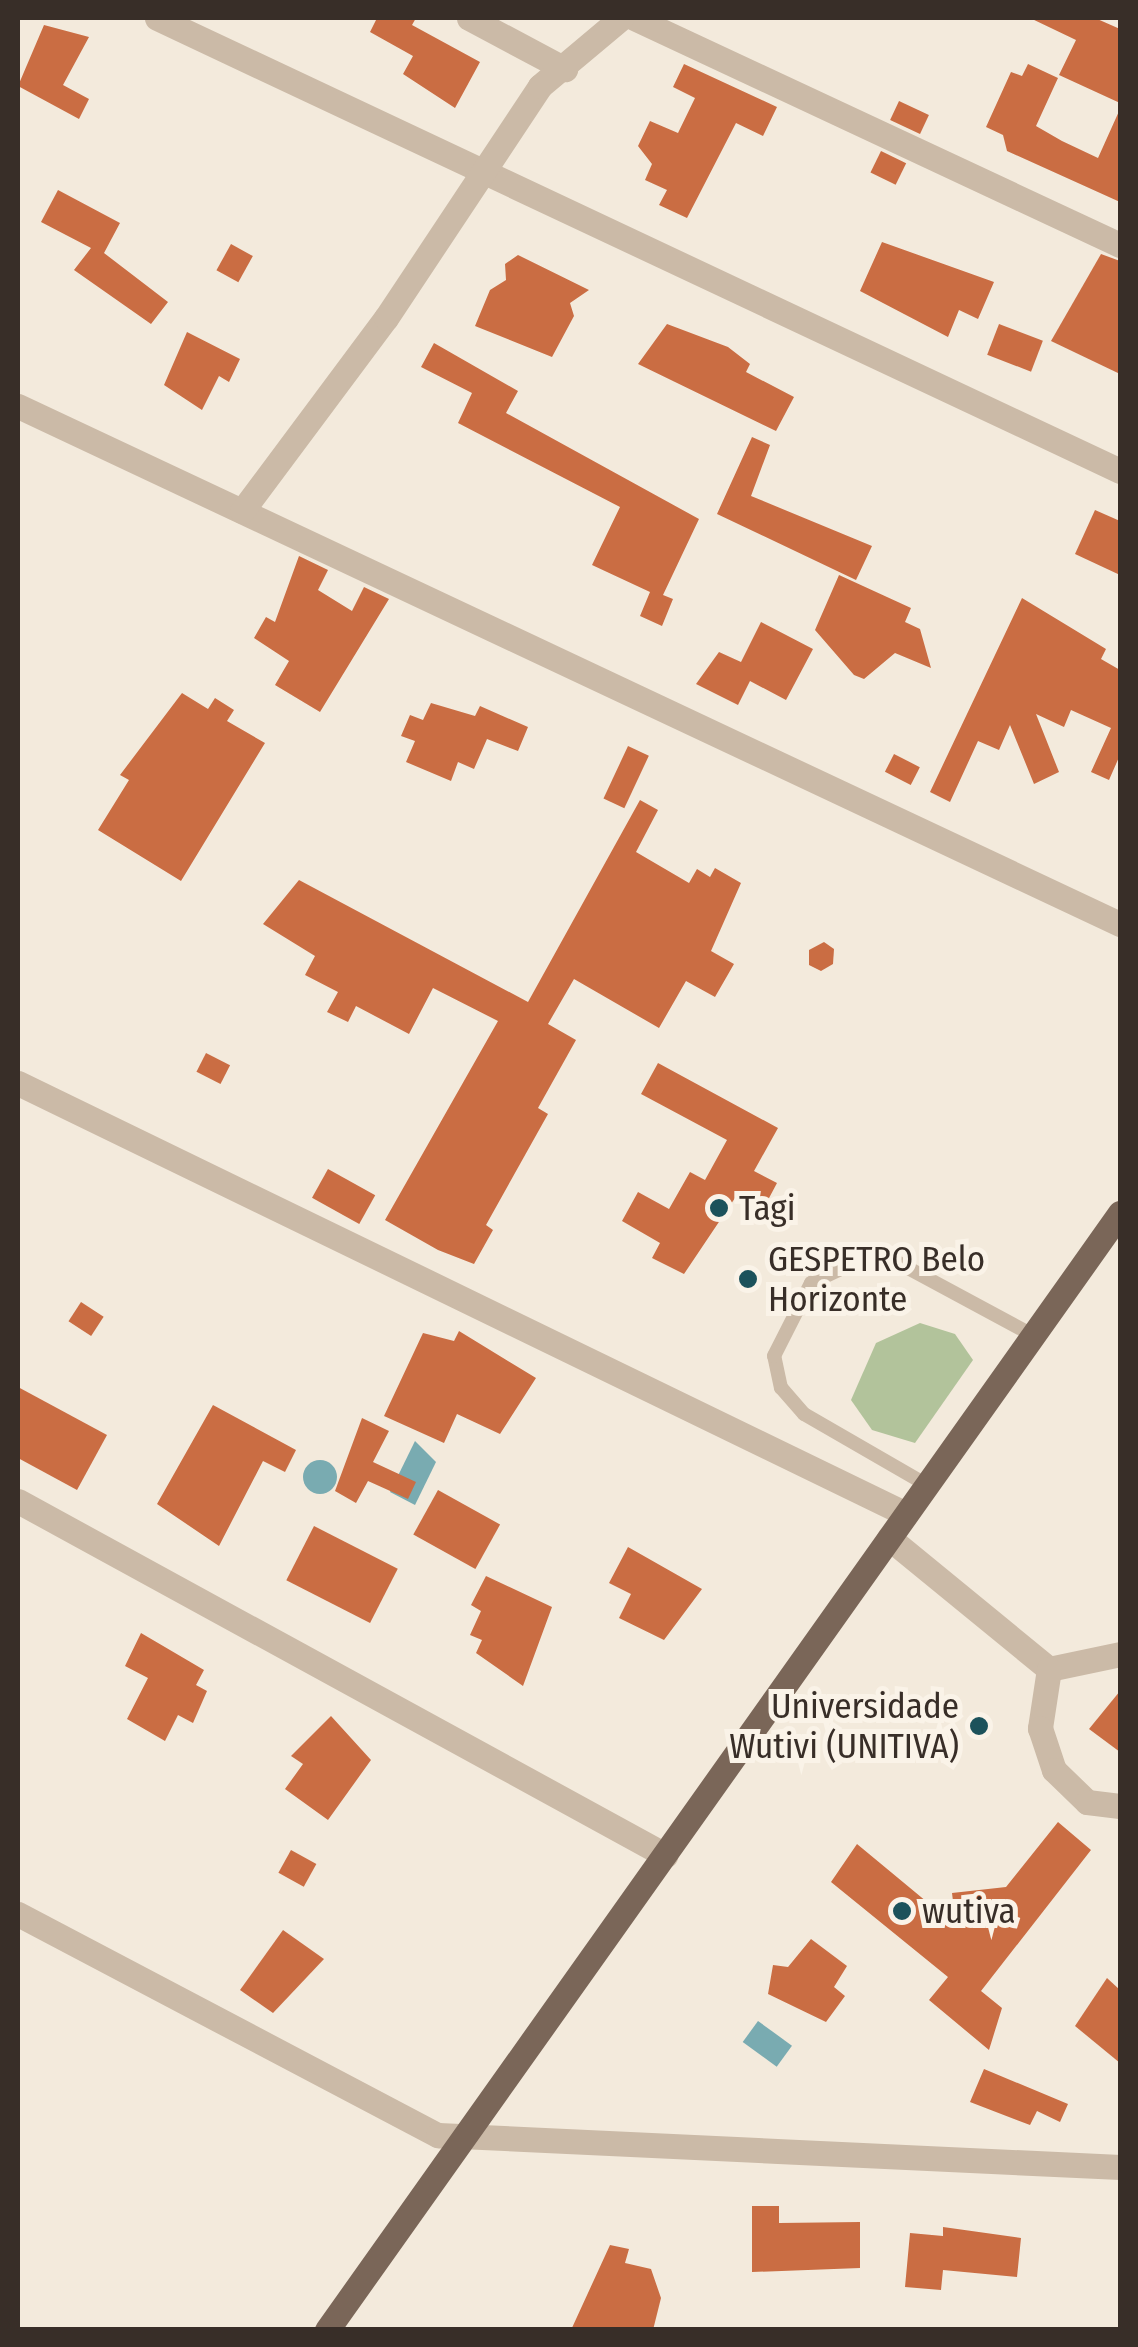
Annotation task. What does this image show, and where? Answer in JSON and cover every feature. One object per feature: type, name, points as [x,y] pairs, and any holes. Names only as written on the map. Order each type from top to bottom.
[{"type":"main road","points":[[327,2330],[1120,1213]]},
{"type":"street","points":[[157,18],[1120,471]]},
{"type":"street","points":[[469,18],[565,70]]},
{"type":"street","points":[[242,512],[489,171],[540,86],[565,70],[621,18]]},
{"type":"street","points":[[634,18],[1120,245]]},
{"type":"street","points":[[18,406],[1120,924]]},
{"type":"street","points":[[18,1083],[906,1514]]},
{"type":"street","points":[[18,1502],[665,1855]]},
{"type":"street","points":[[889,1538],[1050,1669]]},
{"type":"street","points":[[1050,1669],[1120,1654]]},
{"type":"street","points":[[1050,1669],[1040,1728],[1054,1770],[1087,1802],[1120,1806]]},
{"type":"street","points":[[18,1914],[409,2126],[463,2139],[1120,2167]]},
{"type":"lane","points":[[927,1485],[804,1414],[780,1388],[774,1356],[812,1282],[895,1261],[1034,1336]]},
{"type":"green space","points":[[920,1323],[955,1334],[973,1360],[915,1443],[872,1430],[851,1400],[876,1343]]},
{"type":"water","points":[[415,1441],[436,1462],[415,1505],[390,1492]]},
{"type":"water","points":[[320,1460],[332,1465],[337,1477],[332,1489],[320,1494],[308,1489],[303,1477],[308,1465]]},
{"type":"water","points":[[758,2021],[792,2046],[777,2067],[743,2042]]},
{"type":"building","points":[[377,18],[416,18],[412,25],[480,62],[455,108],[403,74],[413,56],[370,32]]},
{"type":"building","points":[[1030,18],[1095,18],[1120,29],[1120,103],[1059,75],[1076,40]]},
{"type":"building","points":[[44,25],[89,37],[63,85],[89,99],[79,119],[18,86]]},
{"type":"building","points":[[684,64],[777,107],[763,136],[736,123],[687,218],[659,205],[667,190],[645,180],[652,164],[638,146],[650,121],[678,133],[695,98],[673,87]]},
{"type":"building","points":[[1028,64],[1058,78],[1036,126],[1062,141],[1098,158],[1120,109],[1120,202],[1007,151],[1003,135],[986,127],[1011,72],[1022,76]]},
{"type":"building","points":[[899,101],[929,115],[920,134],[890,120]]},
{"type":"building","points":[[881,151],[906,163],[896,185],[870,173]]},
{"type":"building","points":[[58,190],[120,223],[104,253],[168,302],[151,324],[74,270],[91,248],[41,222]]},
{"type":"building","points":[[882,242],[994,282],[978,319],[959,310],[948,337],[860,291]]},
{"type":"building","points":[[231,244],[253,256],[238,282],[216,270]]},
{"type":"building","points":[[1101,254],[1120,261],[1120,374],[1051,341]]},
{"type":"building","points":[[518,255],[589,290],[570,303],[574,316],[552,357],[475,326],[490,290],[506,280],[505,264]]},
{"type":"building","points":[[667,324],[728,347],[750,364],[746,372],[794,397],[776,431],[638,364]]},
{"type":"building","points":[[999,324],[1043,341],[1031,372],[987,355]]},
{"type":"building","points":[[187,332],[240,359],[229,382],[219,376],[202,410],[164,385]]},
{"type":"building","points":[[434,343],[518,391],[506,413],[699,519],[663,595],[673,599],[662,626],[640,616],[650,592],[592,565],[620,507],[458,423],[472,393],[421,367]]},
{"type":"building","points":[[752,437],[770,445],[751,496],[872,546],[856,580],[717,514]]},
{"type":"building","points":[[1095,510],[1120,521],[1120,575],[1075,554]]},
{"type":"building","points":[[299,556],[328,570],[318,590],[352,611],[364,587],[389,599],[320,712],[275,685],[289,661],[254,638],[266,617],[275,622]]},
{"type":"building","points":[[839,575],[911,608],[905,622],[920,629],[931,668],[895,653],[864,679],[854,675],[815,630]]},
{"type":"building","points":[[1022,598],[1106,649],[1101,659],[1120,670],[1120,755],[1109,780],[1091,772],[1111,728],[1071,710],[1064,727],[1036,714],[1059,772],[1034,784],[1010,725],[999,750],[978,741],[950,802],[930,792]]},
{"type":"building","points":[[761,622],[813,649],[786,700],[750,681],[738,705],[696,684],[719,652],[741,662]]},
{"type":"building","points":[[182,693],[208,709],[215,698],[234,710],[227,721],[265,743],[181,881],[98,830],[129,780],[120,775]]},
{"type":"building","points":[[431,703],[475,716],[480,706],[528,727],[518,751],[487,739],[474,769],[458,762],[451,781],[406,762],[415,741],[401,736],[410,715],[423,720]]},
{"type":"building","points":[[628,746],[649,756],[624,808],[603,799]]},
{"type":"building","points":[[894,754],[920,767],[911,785],[885,772]]},
{"type":"building","points":[[640,800],[658,810],[636,852],[689,883],[697,869],[710,877],[715,868],[741,883],[711,951],[734,964],[715,997],[686,981],[659,1028],[574,979],[548,1024],[576,1040],[538,1108],[548,1114],[486,1225],[493,1230],[474,1264],[438,1250],[385,1220],[498,1021],[433,988],[409,1034],[356,1006],[348,1022],[327,1012],[338,992],[305,975],[315,956],[263,924],[299,880],[528,1002]]},
{"type":"building","points":[[824,942],[834,949],[833,964],[821,971],[809,965],[809,950]]},
{"type":"building","points":[[206,1053],[230,1065],[221,1084],[196,1072]]},
{"type":"building","points":[[658,1063],[778,1128],[754,1171],[777,1183],[761,1213],[735,1198],[684,1274],[652,1258],[660,1243],[622,1221],[638,1192],[669,1209],[690,1172],[705,1180],[727,1140],[641,1094]]},
{"type":"building","points":[[328,1169],[375,1195],[359,1224],[312,1198]]},
{"type":"building","points":[[81,1302],[104,1317],[91,1336],[68,1321]]},
{"type":"building","points":[[459,1331],[536,1378],[500,1434],[457,1414],[444,1443],[384,1416],[423,1333],[454,1341]]},
{"type":"building","points":[[18,1387],[107,1435],[77,1490],[18,1458]]},
{"type":"building","points":[[213,1405],[296,1450],[285,1472],[263,1461],[219,1546],[157,1504]]},
{"type":"building","points":[[362,1418],[389,1431],[373,1462],[416,1482],[408,1499],[368,1481],[356,1503],[335,1491]]},
{"type":"building","points":[[438,1490],[500,1524],[475,1569],[413,1535]]},
{"type":"building","points":[[314,1526],[398,1569],[370,1623],[286,1580]]},
{"type":"building","points":[[628,1547],[702,1589],[664,1640],[619,1618],[631,1594],[609,1583]]},
{"type":"building","points":[[486,1576],[552,1607],[523,1686],[476,1653],[482,1640],[470,1635],[481,1611],[471,1605]]},
{"type":"building","points":[[141,1633],[204,1670],[196,1685],[207,1691],[193,1723],[178,1715],[165,1741],[127,1719],[148,1678],[125,1666]]},
{"type":"building","points":[[1120,1691],[1120,1752],[1089,1729]]},
{"type":"building","points":[[331,1716],[371,1760],[328,1820],[285,1789],[303,1764],[291,1756]]},
{"type":"building","name":"wutiva","points":[[1058,1822],[1091,1850],[981,1991],[1002,2008],[989,2050],[929,2000],[948,1977],[831,1882],[857,1844],[956,1926],[952,1893],[1006,1887]]},
{"type":"building","points":[[291,1850],[316,1864],[304,1887],[278,1873]]},
{"type":"building","points":[[283,1930],[324,1959],[273,2013],[240,1990]]},
{"type":"building","points":[[811,1939],[847,1966],[834,1987],[845,1996],[826,2022],[768,1994],[773,1965],[788,1967]]},
{"type":"building","points":[[1107,1978],[1120,1990],[1120,2063],[1075,2026]]},
{"type":"building","points":[[984,2069],[1068,2104],[1060,2122],[1037,2111],[1030,2125],[970,2102]]},
{"type":"building","points":[[752,2206],[779,2206],[779,2223],[860,2222],[860,2268],[752,2272]]},
{"type":"building","points":[[943,2227],[1021,2238],[1017,2277],[943,2270],[941,2290],[905,2287],[910,2233],[943,2236]]},
{"type":"building","points":[[610,2245],[629,2249],[625,2263],[651,2269],[661,2298],[653,2330],[571,2330]]},
{"type":"place","name":"Tagi","points":[[719,1208]]},
{"type":"place","name":"GESPETRO Belo Horizonte","points":[[748,1279]]},
{"type":"place","name":"Universidade Wutivi (UNITIVA)","points":[[979,1726]]},
{"type":"place","name":"wutiva","points":[[902,1911]]}]
